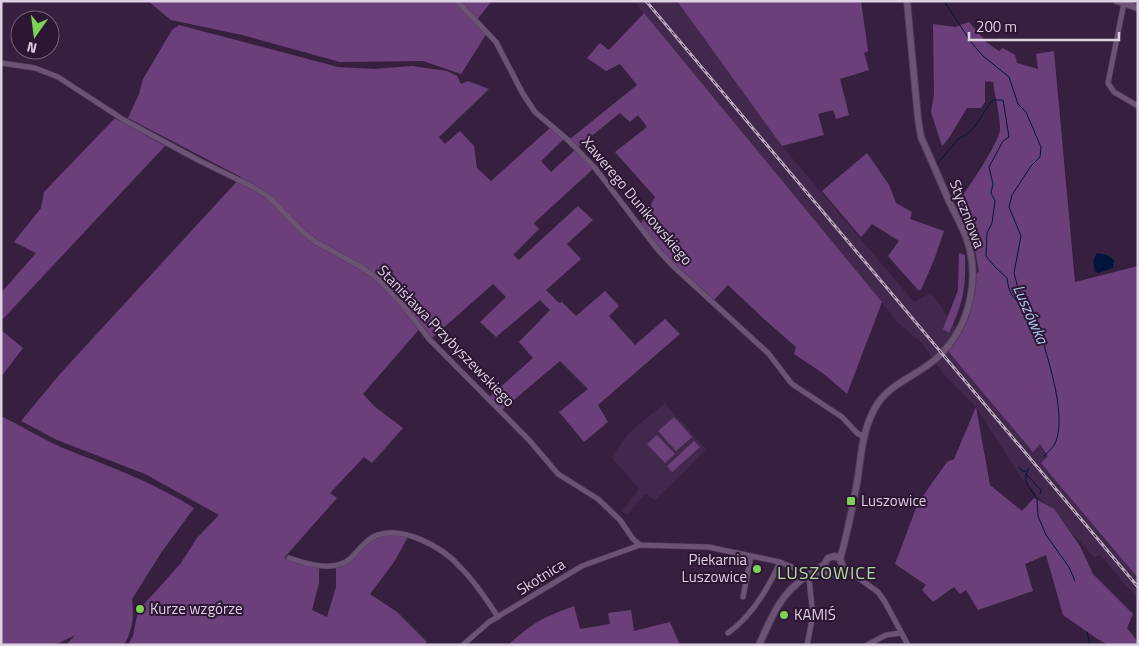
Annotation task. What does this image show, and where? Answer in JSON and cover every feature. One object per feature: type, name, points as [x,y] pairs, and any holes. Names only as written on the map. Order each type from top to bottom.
[{"type":"street","name":"Xawerego Dunikowskiego","points":[[457,1],[496,42],[523,94],[535,112],[568,140],[595,168],[639,228],[663,256],[768,353],[792,384],[842,417],[857,433],[864,437]]},
{"type":"street","name":"Styczniowa","points":[[838,557],[844,546],[850,522],[864,437],[872,413],[884,395],[897,384],[936,360],[957,333],[966,315],[972,281],[971,257],[966,237],[921,137],[907,1]]},
{"type":"street","points":[[1138,8],[1121,2],[1108,83],[1114,92],[1138,106]]},
{"type":"street","name":"Stanisława Przybyszewskiego","points":[[1,63],[35,68],[58,77],[124,120],[253,187],[269,197],[316,242],[363,268],[378,279],[398,300],[429,339],[529,440],[558,474],[598,499],[620,520],[633,539],[640,545]]},
{"type":"street","points":[[289,558],[308,564],[336,566],[344,564],[373,537],[396,532],[408,535],[453,559],[466,573],[498,617]]},
{"type":"street","points":[[640,545],[708,547],[780,562],[810,574]]},
{"type":"street","name":"Skotnica","points":[[462,645],[481,628],[582,566],[640,545]]},
{"type":"street","points":[[743,597],[752,556]]},
{"type":"street","points":[[826,568],[828,558],[838,557],[841,570]]},
{"type":"street","points":[[728,633],[740,625],[754,609],[780,562]]},
{"type":"street","points":[[826,568],[831,574],[841,570],[852,575],[878,592],[908,645]]},
{"type":"street","points":[[759,645],[773,612],[782,598],[795,584],[810,574],[826,568]]},
{"type":"street","points":[[806,645],[813,615],[810,574]]},
{"type":"street","points":[[866,645],[886,635],[901,633]]},
{"type":"shaded area","points":[[492,1],[475,22],[487,33],[461,74],[423,61],[340,62],[242,35],[171,20],[149,2]]},
{"type":"shaded area","points":[[634,1],[677,1],[782,146],[914,302],[930,293],[933,295],[966,343],[1138,562],[1138,599],[1100,555],[1094,557],[1022,479],[976,407],[942,372],[922,343],[897,322]]},
{"type":"shaded area","points":[[677,1],[861,1],[868,51],[864,53],[869,70],[840,79],[849,115],[836,119],[833,110],[818,114],[824,135],[782,146]]},
{"type":"shaded area","points":[[644,13],[882,302],[847,394],[824,374],[794,354],[796,347],[728,285],[714,300],[677,267],[640,225],[655,197],[615,152],[647,127],[638,115],[630,122],[620,113],[578,147],[570,139],[637,85],[620,64],[606,71],[587,58],[600,43],[609,50]]},
{"type":"shaded area","points":[[969,22],[986,42],[999,51],[1003,48],[1015,55],[1017,63],[1038,69],[1036,54],[1054,51],[1075,282],[1138,266],[1138,578],[1041,463],[1048,456],[1040,444],[1033,452],[948,351],[969,315],[975,294],[976,273],[979,272],[975,250],[973,251],[955,207],[988,156],[1000,129],[993,82],[985,81],[985,102],[981,108],[967,108],[942,146],[931,112],[934,95],[933,24],[955,27]]},
{"type":"shaded area","points":[[179,25],[338,67],[374,69],[412,66],[447,71],[457,76],[461,84],[468,81],[489,89],[439,137],[445,144],[460,131],[474,146],[477,168],[491,181],[550,128],[564,139],[541,161],[551,172],[575,150],[593,169],[534,223],[539,229],[513,255],[519,260],[578,206],[593,220],[567,244],[581,259],[546,290],[576,316],[605,291],[619,306],[609,316],[635,345],[665,319],[680,334],[598,405],[608,422],[584,442],[559,412],[588,389],[560,361],[502,410],[489,397],[533,358],[519,342],[550,310],[540,300],[496,337],[480,322],[506,297],[493,284],[432,338],[422,326],[363,394],[374,406],[403,428],[372,463],[364,457],[330,493],[337,498],[284,558],[319,568],[319,583],[312,610],[327,617],[336,587],[336,568],[349,561],[365,545],[377,537],[391,534],[409,535],[394,562],[370,594],[397,612],[427,642],[425,645],[128,645],[133,636],[138,611],[181,563],[197,538],[219,515],[145,474],[57,440],[21,421],[59,375],[241,177],[128,118],[139,94],[143,79],[172,30]]},
{"type":"shaded area","points":[[115,118],[165,146],[1,321],[1,293],[36,253],[14,242],[41,208],[44,192]]},
{"type":"shaded area","points":[[867,153],[889,185],[896,203],[912,212],[910,219],[944,231],[921,290],[918,290],[888,256],[899,241],[872,224],[861,237],[822,191]]},
{"type":"shaded area","points":[[959,253],[965,255],[964,287],[958,313],[949,333],[943,329],[958,290]]},
{"type":"shaded area","points":[[1,330],[23,348],[1,377]]},
{"type":"shaded area","points":[[665,403],[706,450],[655,500],[645,494],[627,515],[622,511],[639,489],[611,457],[630,432]]},
{"type":"shaded area","points":[[976,407],[990,485],[1022,511],[1034,498],[1054,509],[1080,546],[1093,574],[1133,614],[1127,628],[1138,642],[1138,645],[1108,645],[1063,615],[1046,555],[1025,564],[1033,591],[978,610],[966,590],[960,594],[954,587],[933,602],[922,590],[926,585],[895,564],[918,503],[947,462],[954,459]]},
{"type":"shaded area","points":[[1,416],[55,444],[146,482],[194,508],[163,550],[132,599],[132,623],[124,645],[64,645],[75,635],[55,645],[1,645]]},
{"type":"shaded area","points":[[674,417],[692,437],[676,451],[658,431]]},
{"type":"shaded area","points":[[657,435],[675,454],[665,463],[647,444]]},
{"type":"shaded area","points":[[694,441],[700,447],[672,472],[667,466]]},
{"type":"shaded area","points":[[574,606],[580,629],[610,624],[608,613],[631,610],[634,631],[670,622],[680,645],[508,645],[539,621]]},
{"type":"water","points":[[1097,253],[1107,255],[1114,260],[1113,268],[1098,273],[1095,271],[1093,261]]},
{"type":"waterway","name":"Luszówka","points":[[944,1],[971,42],[983,56],[1009,77],[1018,104],[1026,112],[1041,147],[1040,157],[1031,166],[1012,195],[1009,207],[1021,236],[1014,273],[1018,288],[1026,301],[1026,310],[1044,336],[1058,408],[1059,420],[1056,441],[1044,456]]},
{"type":"waterway","points":[[937,164],[959,138],[970,132],[993,100],[1003,100],[1009,137],[1003,141],[989,167],[993,184],[991,193],[995,201],[992,223],[987,233],[986,256],[1007,278],[1011,294],[1024,306]]},
{"type":"waterway","points":[[1019,467],[1022,471],[1026,471]]},
{"type":"waterway","points":[[1029,468],[1026,474],[1026,482],[1037,499],[1038,516],[1046,535],[1069,567],[1075,581]]},
{"type":"waterway","points":[[1026,474],[1041,490],[1040,494]]},
{"type":"waterway","points":[[1087,632],[1090,645]]},
{"type":"waterway","points":[[468,645],[480,634]]},
{"type":"railway","points":[[646,1],[1138,587]]},
{"type":"place","name":"Luszowice","points":[[851,501]]},
{"type":"place","name":"Piekarnia Luszowice","points":[[757,569]]},
{"type":"place","name":"Kurze wzgórze","points":[[140,609]]},
{"type":"place","name":"KAMIŚ","points":[[784,615]]},
{"type":"district","name":"LUSZOWICE","points":[[827,573]]}]
